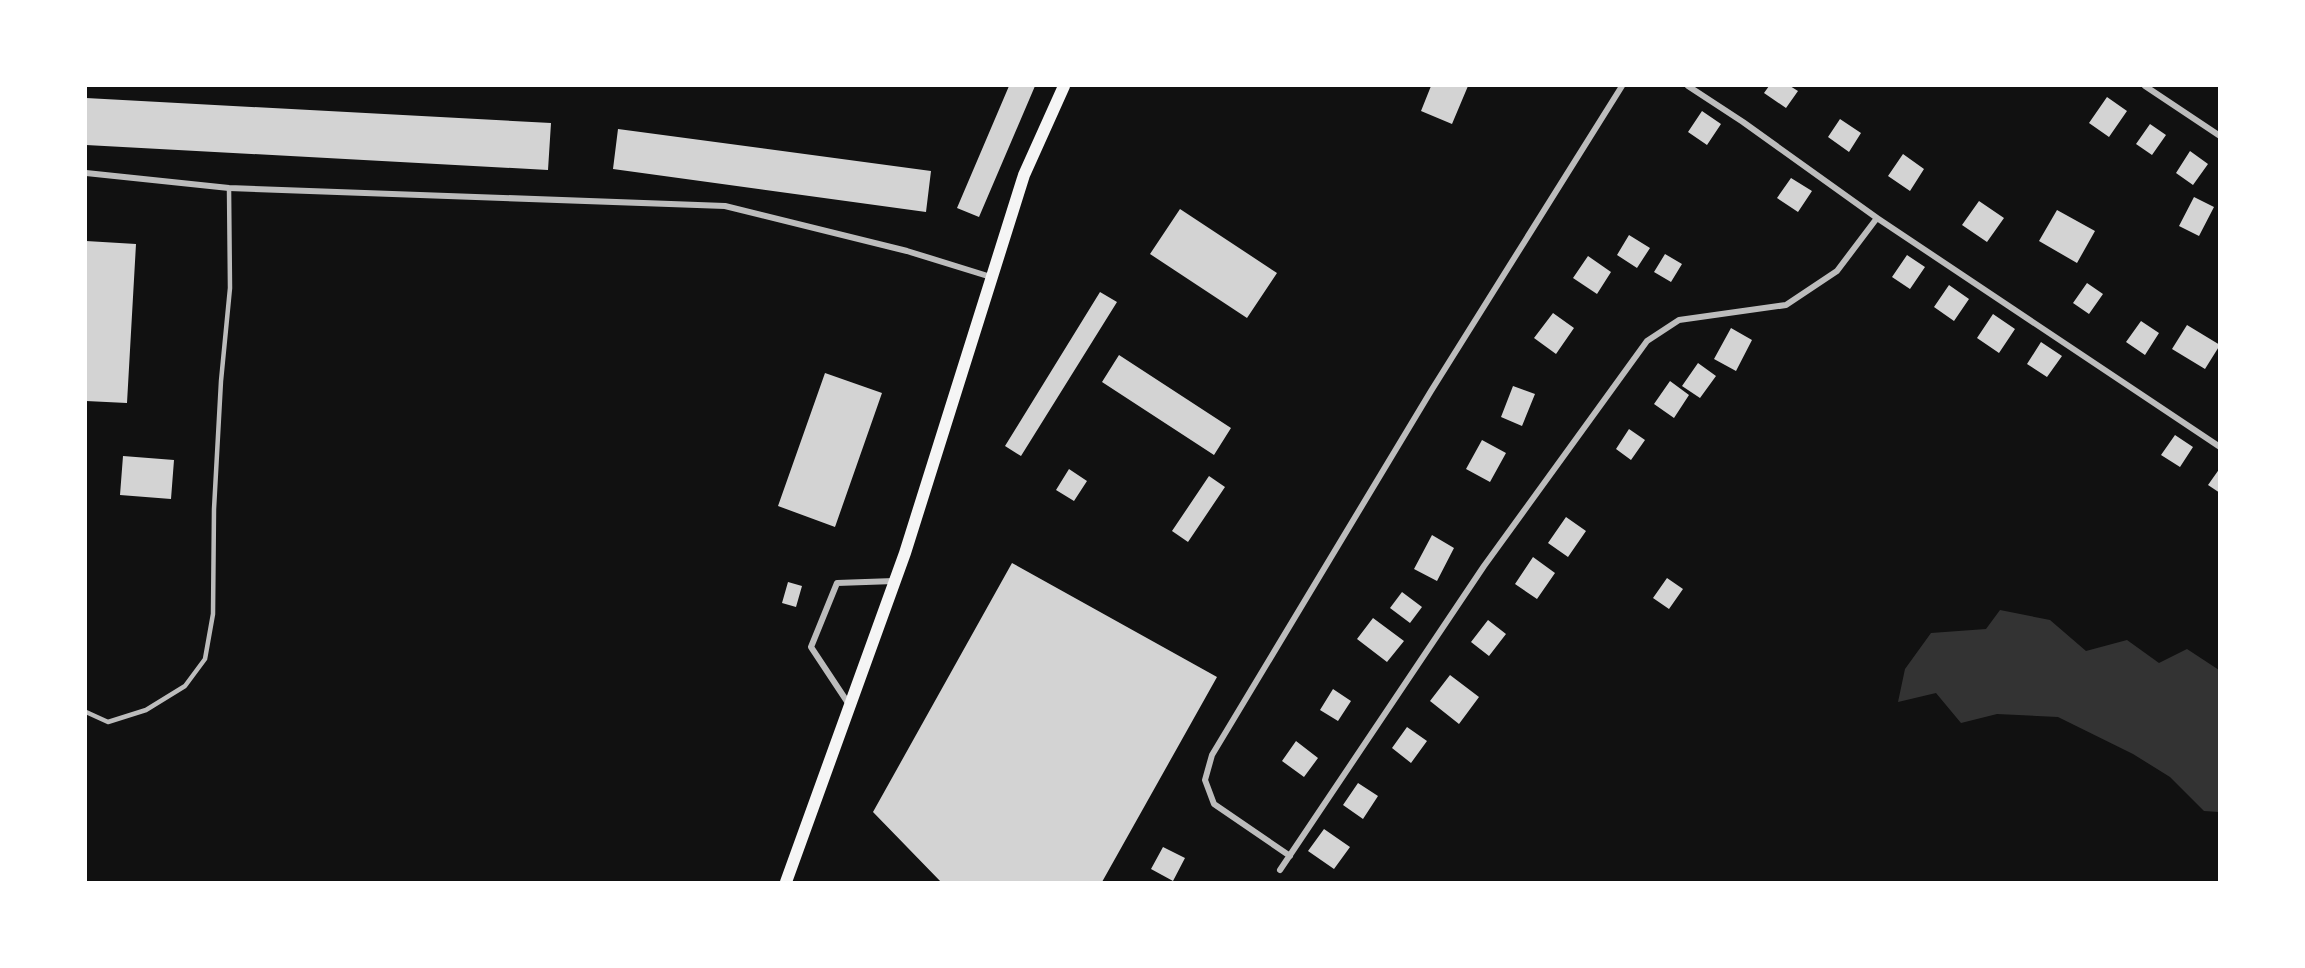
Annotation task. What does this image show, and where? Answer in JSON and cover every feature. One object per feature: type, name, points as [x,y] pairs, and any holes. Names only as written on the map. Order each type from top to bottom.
[{"type":"main road","points":[[786,882],[895,581],[951,414],[1024,175],[1064,86]]},
{"type":"street","points":[[1290,856],[1214,804],[1205,780],[1212,755],[1431,391],[1622,86]]},
{"type":"street","points":[[1688,86],[1743,122],[1877,218],[2220,447]]},
{"type":"street","points":[[2145,86],[2220,136]]},
{"type":"street","points":[[86,173],[229,188],[725,206],[907,251],[991,277]]},
{"type":"street","points":[[1280,870],[1484,566],[1647,341],[1679,320],[1786,305],[1837,271],[1877,218]]},
{"type":"street","points":[[850,706],[812,647],[837,583],[895,581]]},
{"type":"lane","points":[[86,712],[108,722],[146,710],[185,686],[205,659],[213,614],[215,498],[221,381],[230,288],[229,188]]},
{"type":"shaded area","points":[[2000,610],[2050,620],[2086,651],[2127,640],[2159,663],[2187,649],[2219,670],[2219,812],[2204,811],[2170,777],[2133,754],[2058,717],[1997,714],[1961,723],[1936,693],[1898,702],[1905,669],[1931,633],[1986,629]]},
{"type":"building","points":[[1009,86],[1035,86],[979,217],[957,208]]},
{"type":"building","points":[[1431,86],[1468,86],[1452,124],[1421,111]]},
{"type":"building","points":[[1769,86],[1790,86],[1798,91],[1786,108],[1764,93]]},
{"type":"building","points":[[2107,97],[2127,111],[2109,137],[2089,123]]},
{"type":"building","points":[[86,98],[551,123],[548,170],[86,145]]},
{"type":"building","points":[[1702,111],[1721,124],[1707,145],[1688,132]]},
{"type":"building","points":[[1840,119],[1861,133],[1849,152],[1828,137]]},
{"type":"building","points":[[2150,124],[2166,135],[2152,155],[2136,144]]},
{"type":"building","points":[[618,129],[931,171],[926,212],[613,169]]},
{"type":"building","points":[[2190,151],[2208,164],[2193,185],[2176,173]]},
{"type":"building","points":[[1903,154],[1924,169],[1910,191],[1888,176]]},
{"type":"building","points":[[1791,178],[1812,191],[1798,212],[1777,198]]},
{"type":"building","points":[[2194,197],[2214,207],[2199,236],[2179,226]]},
{"type":"building","points":[[1979,201],[2004,218],[1987,242],[1962,225]]},
{"type":"building","points":[[1180,209],[1277,273],[1247,318],[1150,254]]},
{"type":"building","points":[[2057,210],[2095,231],[2077,263],[2039,241]]},
{"type":"building","points":[[1629,235],[1650,248],[1637,268],[1617,255]]},
{"type":"building","points":[[86,241],[136,244],[127,403],[86,401]]},
{"type":"building","points":[[1665,254],[1682,264],[1671,282],[1654,272]]},
{"type":"building","points":[[1907,255],[1925,267],[1910,289],[1892,277]]},
{"type":"building","points":[[1588,256],[1611,272],[1597,294],[1573,278]]},
{"type":"building","points":[[2087,283],[2103,294],[2089,314],[2073,303]]},
{"type":"building","points":[[1949,285],[1969,299],[1954,321],[1934,307]]},
{"type":"building","points":[[1100,292],[1117,302],[1021,456],[1005,446]]},
{"type":"building","points":[[1553,313],[1574,328],[1556,354],[1534,338]]},
{"type":"building","points":[[1993,314],[2015,329],[1999,353],[1977,338]]},
{"type":"building","points":[[2141,321],[2159,333],[2145,355],[2126,342]]},
{"type":"building","points":[[2187,325],[2220,345],[2205,369],[2172,349]]},
{"type":"building","points":[[1731,328],[1752,340],[1736,371],[1714,359]]},
{"type":"building","points":[[2041,342],[2062,356],[2047,377],[2027,364]]},
{"type":"building","points":[[1119,355],[1231,428],[1214,455],[1102,382]]},
{"type":"building","points":[[1698,363],[1716,376],[1700,398],[1682,386]]},
{"type":"building","points":[[825,373],[882,393],[835,527],[778,506]]},
{"type":"building","points":[[1670,381],[1689,395],[1674,418],[1654,404]]},
{"type":"building","points":[[1513,386],[1535,394],[1522,426],[1501,417]]},
{"type":"building","points":[[1629,429],[1645,440],[1631,460],[1616,449]]},
{"type":"building","points":[[2175,435],[2193,447],[2180,467],[2161,455]]},
{"type":"building","points":[[1482,440],[1506,453],[1490,482],[1466,469]]},
{"type":"building","points":[[123,456],[174,460],[171,499],[120,495]]},
{"type":"building","points":[[2220,468],[2220,493],[2208,485]]},
{"type":"building","points":[[1069,469],[1087,481],[1074,501],[1056,490]]},
{"type":"building","points":[[1209,476],[1225,487],[1188,542],[1172,531]]},
{"type":"building","points":[[1566,517],[1586,531],[1568,557],[1548,543]]},
{"type":"building","points":[[1432,535],[1454,548],[1437,581],[1414,569]]},
{"type":"building","points":[[1533,557],[1555,573],[1537,599],[1515,584]]},
{"type":"building","points":[[1012,563],[1217,677],[1102,882],[941,882],[873,812]]},
{"type":"building","points":[[1667,578],[1683,589],[1669,609],[1653,598]]},
{"type":"building","points":[[788,582],[802,586],[796,607],[782,603]]},
{"type":"building","points":[[1402,592],[1422,607],[1410,623],[1390,608]]},
{"type":"building","points":[[1373,618],[1404,641],[1387,662],[1357,639]]},
{"type":"building","points":[[1488,620],[1506,634],[1489,656],[1471,642]]},
{"type":"building","points":[[1450,675],[1479,697],[1459,724],[1430,701]]},
{"type":"building","points":[[1333,689],[1351,701],[1338,721],[1320,710]]},
{"type":"building","points":[[1407,727],[1427,741],[1411,763],[1392,748]]},
{"type":"building","points":[[1296,741],[1318,758],[1304,777],[1282,761]]},
{"type":"building","points":[[1358,783],[1378,796],[1363,819],[1343,805]]},
{"type":"building","points":[[1324,829],[1350,847],[1334,869],[1308,851]]},
{"type":"building","points":[[1163,847],[1185,858],[1173,881],[1151,869]]}]
